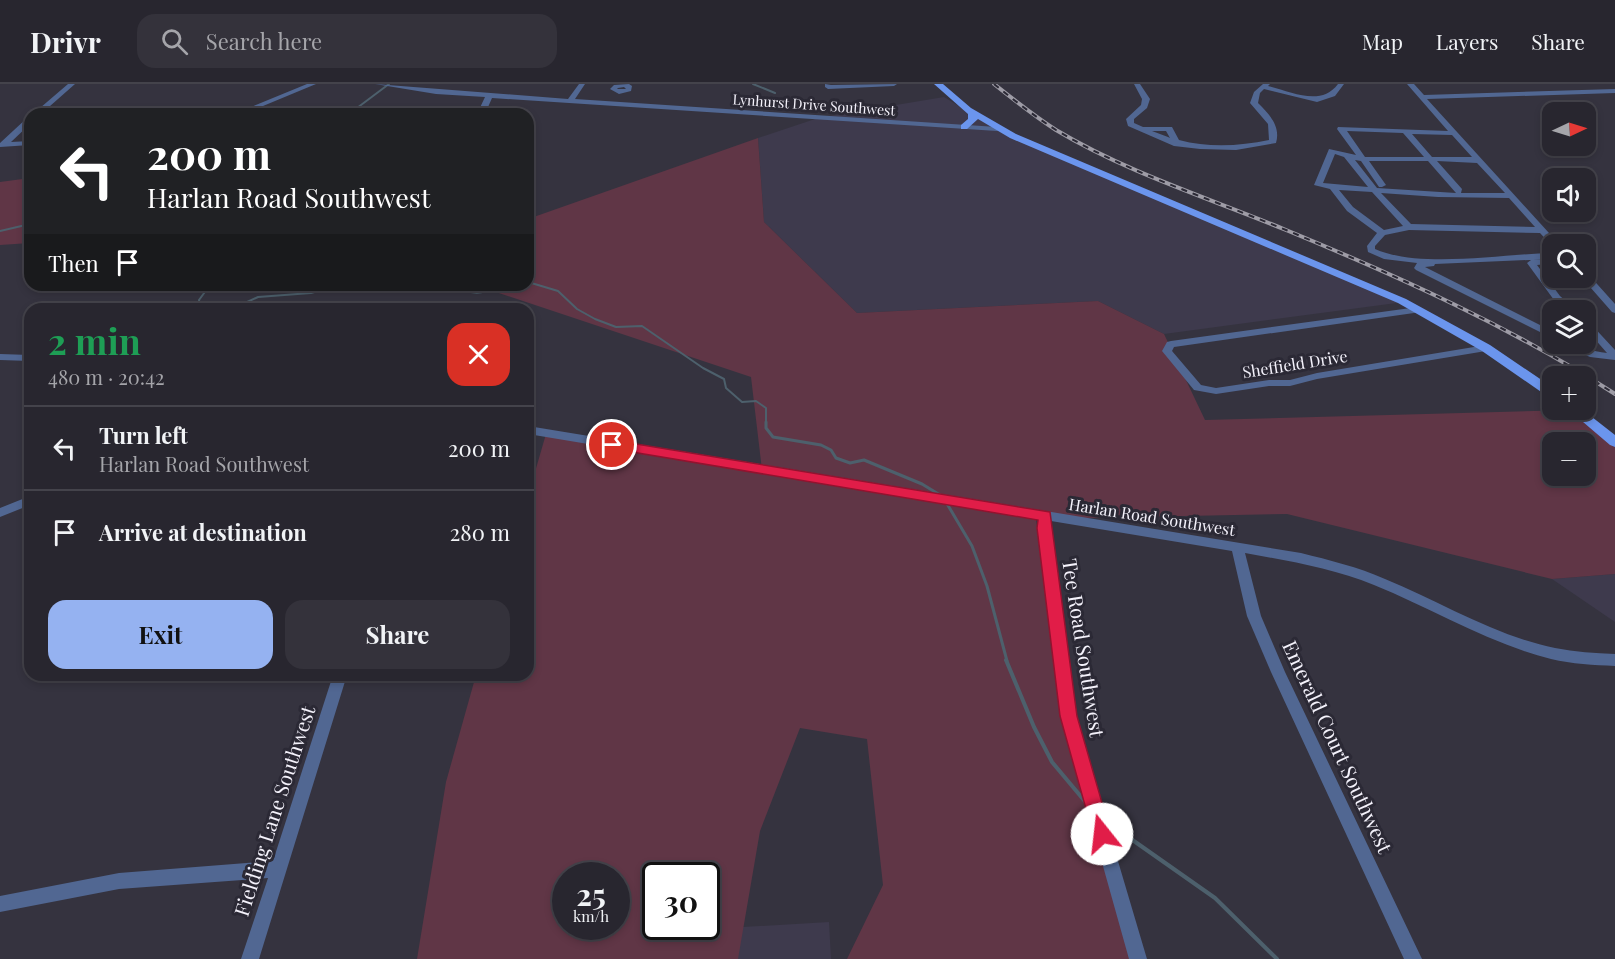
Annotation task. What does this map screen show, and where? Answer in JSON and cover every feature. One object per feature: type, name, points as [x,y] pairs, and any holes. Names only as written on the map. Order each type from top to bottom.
[{"type":"main road","points":[[938,84],[948,95],[997,129],[1368,286],[1418,310],[1486,348],[1542,386]]},
{"type":"main road","points":[[964,127],[973,120],[973,114]]},
{"type":"main road","points":[[1588,420],[1615,442]]},
{"type":"street","points":[[44,108],[72,84]]},
{"type":"street","points":[[253,108],[314,84]]},
{"type":"street","name":"Lynhurst Drive Southwest","points":[[378,84],[436,92],[997,129]]},
{"type":"street","points":[[571,100],[582,84]]},
{"type":"street","points":[[828,84],[828,87],[894,84]]},
{"type":"street","points":[[1137,84],[1146,99],[1144,106],[1130,119],[1131,124],[1166,141],[1197,148],[1254,145],[1273,141],[1275,133],[1273,124],[1254,103],[1257,92],[1265,86],[1317,100],[1333,95],[1341,84]]},
{"type":"street","points":[[1410,84],[1546,234]]},
{"type":"street","points":[[1421,97],[1615,91]]},
{"type":"street","points":[[484,108],[490,95]]},
{"type":"street","points":[[1,145],[24,125]]},
{"type":"street","points":[[1140,129],[1169,129],[1177,144]]},
{"type":"street","points":[[1409,227],[1378,187],[1341,129],[1454,133]]},
{"type":"street","points":[[1405,131],[1458,191]]},
{"type":"street","points":[[1346,137],[1413,139]]},
{"type":"street","points":[[1,145],[24,143]]},
{"type":"street","points":[[1479,161],[1475,163],[1453,160],[1361,159],[1332,151],[1318,185],[1378,187],[1438,195],[1510,194]]},
{"type":"street","points":[[1347,156],[1378,187]]},
{"type":"street","points":[[1333,187],[1350,209],[1382,233]]},
{"type":"street","points":[[1406,189],[1510,194]]},
{"type":"street","points":[[1542,230],[1409,227],[1382,233],[1371,246],[1371,249],[1379,255],[1402,260],[1542,256]]},
{"type":"street","points":[[1542,262],[1482,261],[1420,265],[1419,268],[1542,330]]},
{"type":"street","points":[[1531,263],[1560,300]]},
{"type":"street","points":[[1596,288],[1615,310]]},
{"type":"street","name":"Sheffield Drive","points":[[1418,310],[1171,344],[1167,351],[1198,388],[1216,391],[1269,383],[1290,383],[1326,374],[1486,348]]},
{"type":"street","points":[[1596,335],[1615,357]]},
{"type":"street","points":[[1592,354],[1615,357]]},
{"type":"street","points":[[0,357],[24,358]]},
{"type":"street","name":"Harlan Road Southwest","points":[[534,431],[1301,558],[1378,581],[1514,642],[1567,657],[1615,660]]},
{"type":"street","points":[[0,513],[24,503]]},
{"type":"street","name":"Tee Road Southwest","points":[[1045,516],[1044,528],[1068,716],[1138,959]]},
{"type":"street","name":"Emerald Court Southwest","points":[[1237,548],[1254,616],[1274,663],[1413,959]]},
{"type":"street","name":"Fielding Lane Southwest","points":[[250,959],[338,681]]},
{"type":"street","points":[[0,904],[119,881],[278,869]]},
{"type":"shaded area","points":[[944,97],[984,121],[1404,302],[1164,334],[1098,301],[857,313],[764,222],[758,138],[818,118]]},
{"type":"shaded area","points":[[758,138],[764,222],[857,313],[1098,301],[1164,334],[1205,420],[1542,411],[1542,420],[1585,420],[1615,447],[1615,574],[1552,579],[1287,514],[1036,519],[1060,706],[1134,959],[847,959],[883,885],[867,739],[800,728],[760,831],[738,959],[417,959],[446,782],[474,681],[534,681],[534,475],[546,434],[762,470],[751,377],[493,291],[534,291],[534,217]]},
{"type":"shaded area","points":[[24,179],[24,243],[0,245],[0,182]]},
{"type":"shaded area","points":[[1615,574],[1615,622],[1552,579]]},
{"type":"shaded area","points":[[829,922],[831,959],[446,959],[449,944],[552,938],[552,940],[630,940],[630,934],[642,933],[642,940],[720,940],[720,928]]},
{"type":"waterway","points":[[357,108],[389,84]]},
{"type":"waterway","points":[[753,84],[775,93]]},
{"type":"waterway","points":[[0,231],[24,225]]},
{"type":"waterway","points":[[534,284],[558,291],[577,309],[595,319],[616,327],[642,326],[703,368],[724,379],[726,388],[742,402],[756,401],[766,408],[766,428],[773,437],[821,445],[831,450],[836,458],[850,463],[864,460],[922,484],[940,495]]},
{"type":"waterway","points":[[199,303],[206,291]]},
{"type":"waterway","points":[[245,303],[258,297],[318,291]]},
{"type":"waterway","points":[[467,291],[474,293],[489,291]]},
{"type":"waterway","points":[[946,502],[972,546],[987,586],[1007,661]]},
{"type":"waterway","points":[[1006,660],[1034,727],[1052,762],[1088,805]]},
{"type":"waterway","points":[[1104,820],[1215,898],[1277,959]]},
{"type":"railway","points":[[994,84],[1048,125],[1111,159],[1286,230],[1454,304],[1536,347],[1615,394]]},
{"type":"route","points":[[612,445],[1045,516],[1044,528],[1068,716],[1102,834]]}]
